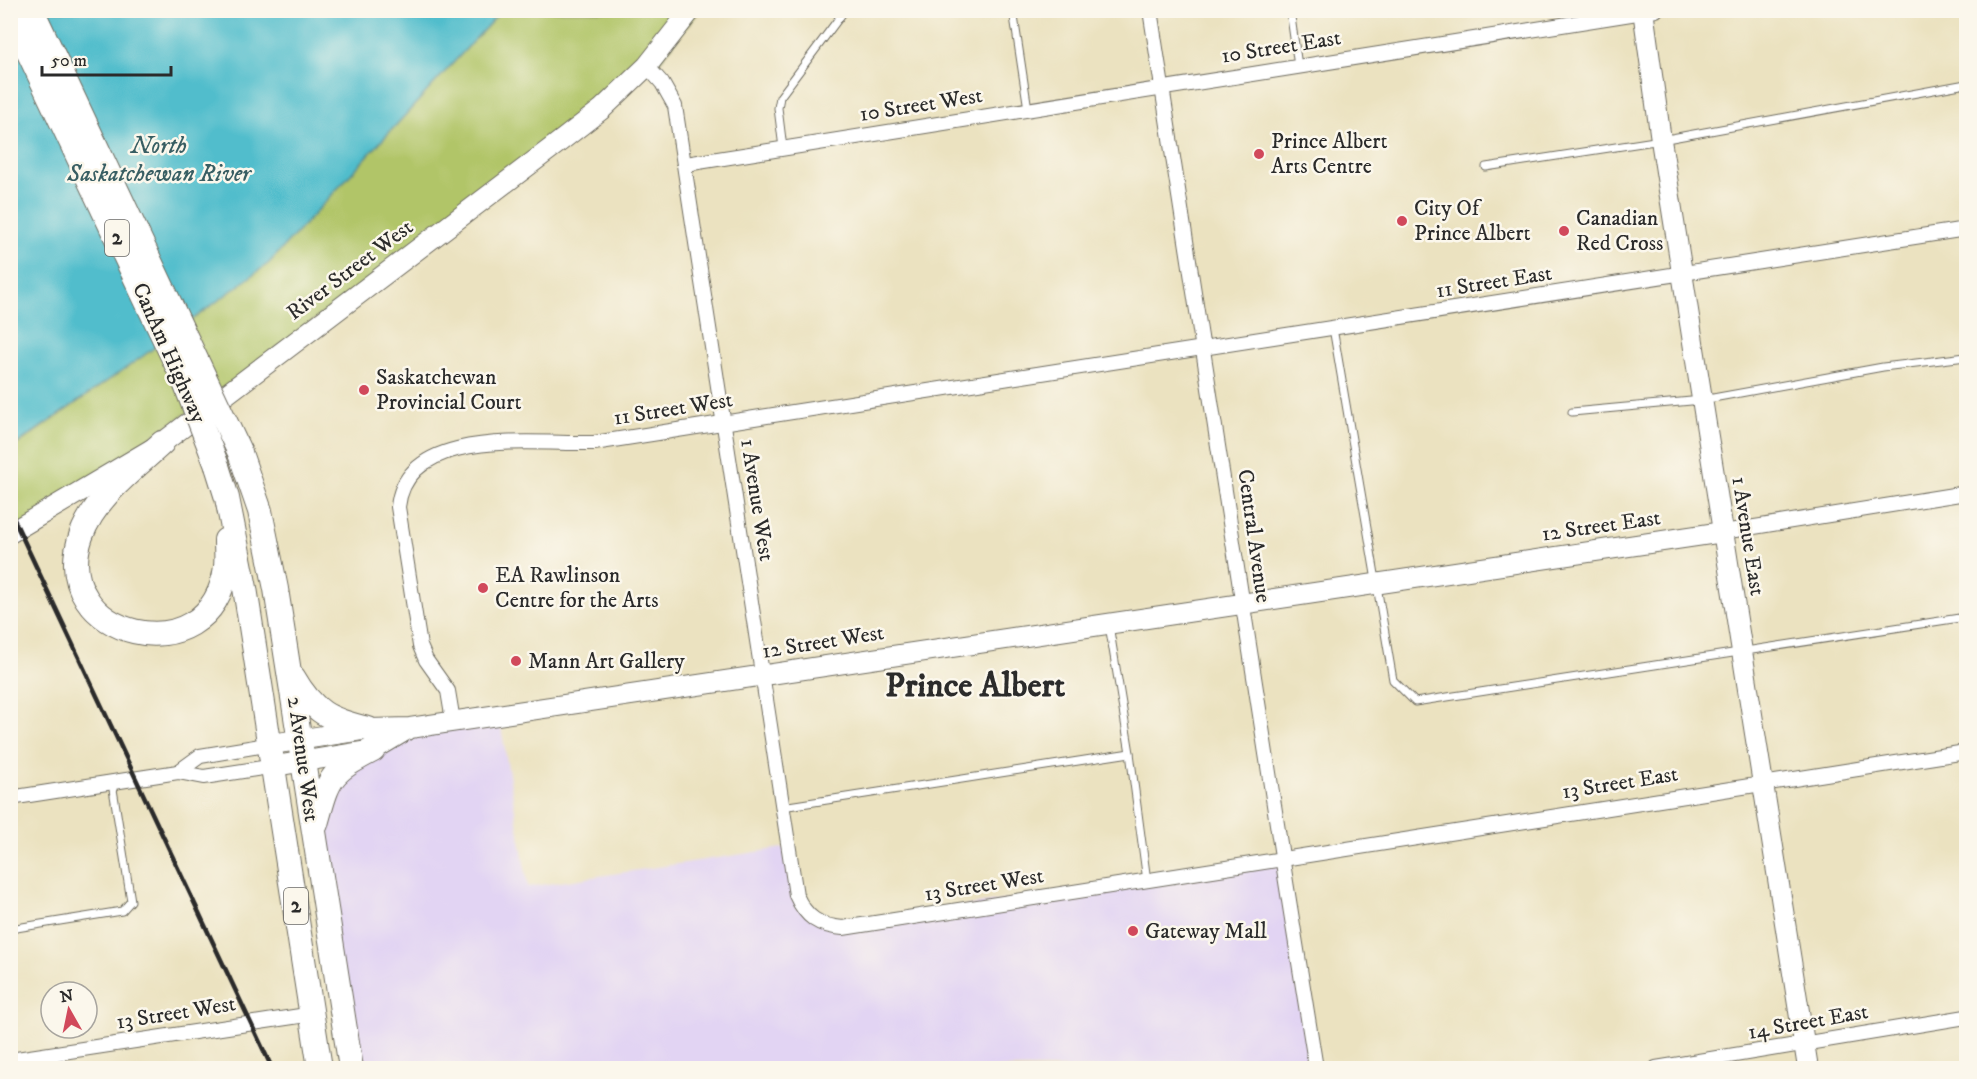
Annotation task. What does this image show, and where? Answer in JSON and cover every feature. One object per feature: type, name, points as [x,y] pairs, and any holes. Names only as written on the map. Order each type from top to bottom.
[{"type":"highway","name":"CanAm Highway","points":[[32,10],[240,453]]},
{"type":"highway","name":"CanAm Highway","points":[[10,13],[193,401],[218,466]]},
{"type":"highway","points":[[162,443],[100,502],[81,537],[78,557],[79,576],[86,596],[113,624],[131,633],[152,636],[172,633],[190,625],[207,610],[219,592],[226,568],[226,539],[218,466]]},
{"type":"highway","name":"2 Avenue West","points":[[240,453],[260,511],[290,672],[351,1068]]},
{"type":"highway","name":"2 Avenue West","points":[[218,466],[227,498],[245,588],[273,755],[320,1068]]},
{"type":"highway","points":[[290,672],[311,704],[321,713],[371,740],[340,767],[326,788],[314,832]]},
{"type":"street","name":"River Street West","points":[[10,533],[162,443],[593,116],[647,66],[691,10]]},
{"type":"street","name":"Central Avenue","points":[[1150,10],[1205,347],[1281,858],[1316,1068]]},
{"type":"street","name":"10 Street East","points":[[1162,87],[1647,11]]},
{"type":"street","name":"1 Avenue East","points":[[1647,11],[1661,140],[1808,1068]]},
{"type":"street","name":"1 Avenue West","points":[[647,66],[662,83],[675,106],[686,164],[782,807]]},
{"type":"street","name":"10 Street West","points":[[686,164],[1162,87]]},
{"type":"street","name":"11 Street East","points":[[1205,347],[1966,228]]},
{"type":"street","name":"11 Street West","points":[[453,721],[448,691],[422,653],[398,507],[399,495],[410,475],[434,459],[484,444],[522,441],[594,443],[1205,347]]},
{"type":"street","name":"12 Street East","points":[[1242,603],[1723,532],[1966,493]]},
{"type":"street","name":"12 Street West","points":[[178,772],[200,756],[273,755],[301,751],[371,740],[410,728],[453,721],[1242,603]]},
{"type":"street","name":"13 Street East","points":[[1281,858],[1966,752]]},
{"type":"street","name":"12 Street West","points":[[10,798],[178,772],[204,777],[273,755]]},
{"type":"street","name":"13 Street West","points":[[782,807],[796,896],[812,920],[827,927],[843,928],[1281,858]]},
{"type":"street","name":"13 Street West","points":[[10,1060],[312,1014]]},
{"type":"street","name":"14 Street East","points":[[1656,1068],[1966,1017]]},
{"type":"lane","points":[[783,148],[778,108],[780,97],[845,10]]},
{"type":"lane","points":[[1013,10],[1028,109]]},
{"type":"lane","points":[[1290,10],[1298,66]]},
{"type":"lane","points":[[1486,167],[1661,140],[1966,84]]},
{"type":"lane","points":[[1333,328],[1392,680],[1414,702],[1966,617]]},
{"type":"lane","points":[[1572,412],[1702,400],[1883,367],[1966,357]]},
{"type":"lane","points":[[1108,623],[1130,753],[1147,881]]},
{"type":"lane","points":[[782,807],[1130,753]]},
{"type":"lane","points":[[10,929],[122,911],[130,901],[112,783]]},
{"type":"shaded area","points":[[499,715],[528,887],[789,847],[796,895],[827,927],[1281,858],[1316,1068],[351,1068],[313,832],[326,788],[410,728]]},
{"type":"green space","points":[[501,11],[699,11],[659,62],[218,392],[11,533],[11,449],[269,263]]},
{"type":"water","name":"North Saskatchewan River","points":[[11,11],[501,11],[269,263],[143,356],[11,448]]},
{"type":"railway","points":[[10,511],[272,1068]]},
{"type":"place","name":"Prince Albert Arts Centre","points":[[1259,154]]},
{"type":"place","name":"City Of Prince Albert","points":[[1402,221]]},
{"type":"place","name":"Canadian Red Cross","points":[[1564,231]]},
{"type":"place","name":"Saskatchewan Provincial Court","points":[[364,390]]},
{"type":"place","name":"EA Rawlinson Centre for the Arts","points":[[483,588]]},
{"type":"place","name":"Mann Art Gallery","points":[[516,661]]},
{"type":"place","name":"Gateway Mall","points":[[1133,931]]},
{"type":"district","name":"Prince Albert","points":[[975,686]]}]
